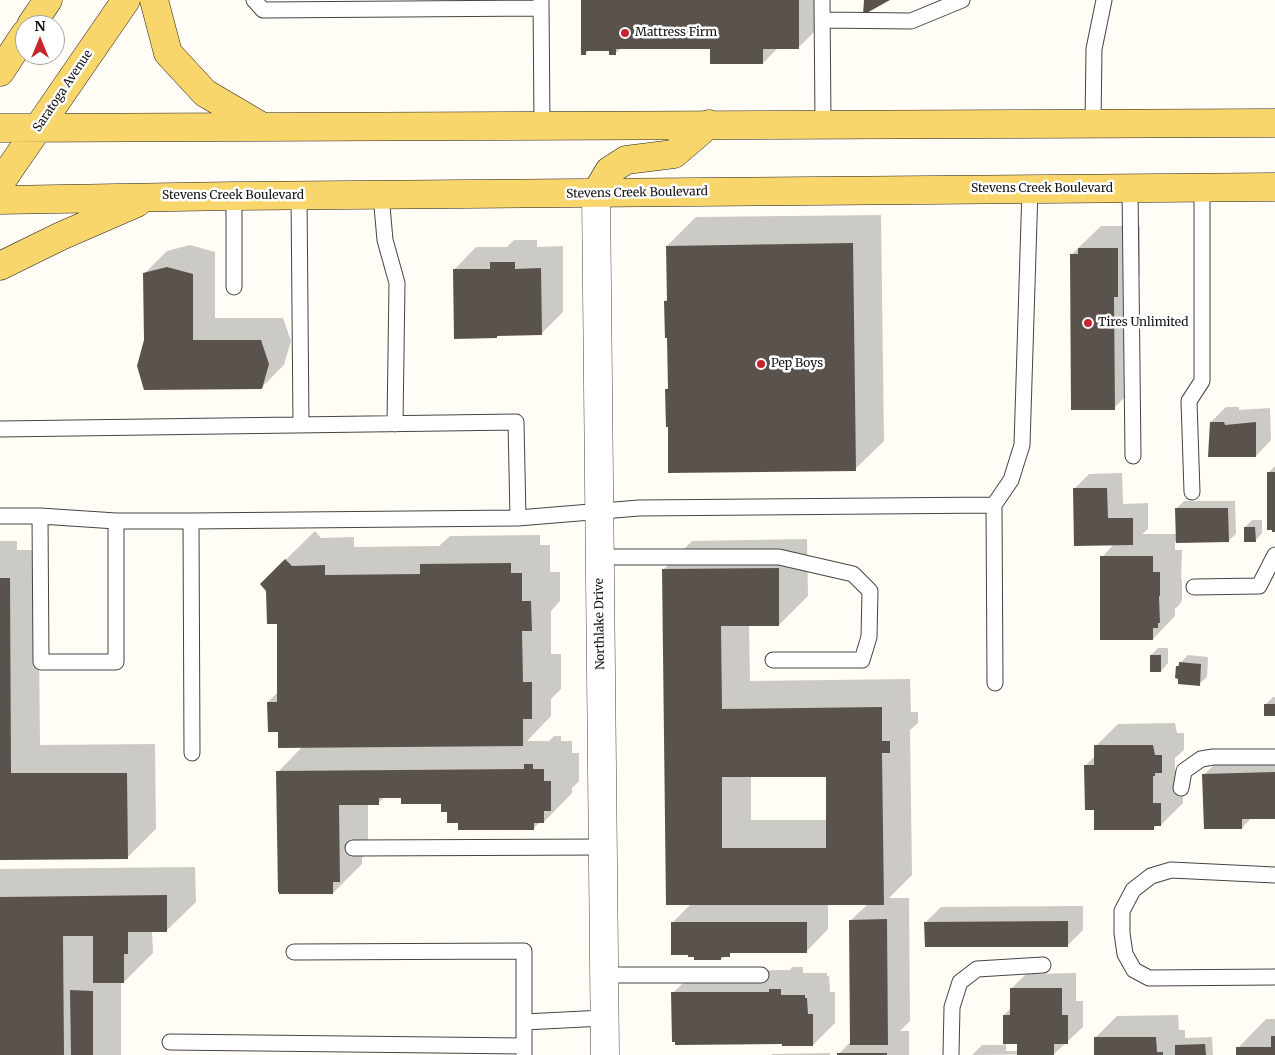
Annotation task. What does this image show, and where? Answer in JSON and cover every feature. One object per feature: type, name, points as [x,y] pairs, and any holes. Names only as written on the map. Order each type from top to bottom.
[{"type":"main road","points":[[36,15],[48,0]]},
{"type":"main road","name":"Saratoga Avenue","points":[[0,183],[126,0]]},
{"type":"main road","points":[[154,0],[168,52],[205,94],[262,126]]},
{"type":"main road","points":[[0,72],[15,44]]},
{"type":"main road","points":[[0,128],[1275,123]]},
{"type":"main road","points":[[596,193],[609,171],[626,160],[674,154],[709,124]]},
{"type":"main road","points":[[1264,187],[1275,165]]},
{"type":"main road","name":"Stevens Creek Boulevard","points":[[0,200],[234,196],[1264,187]]},
{"type":"main road","points":[[0,266],[61,236],[151,197]]},
{"type":"street","name":"Northlake Drive","points":[[596,193],[605,1055]]},
{"type":"lane","points":[[822,0],[823,124]]},
{"type":"lane","points":[[822,20],[910,21],[962,0]]},
{"type":"lane","points":[[1093,123],[1094,49],[1104,0]]},
{"type":"lane","points":[[258,5],[541,4],[542,125]]},
{"type":"lane","points":[[1192,492],[1189,401],[1202,381],[1202,187]]},
{"type":"lane","points":[[1130,188],[1133,456]]},
{"type":"lane","points":[[995,683],[994,505],[1011,480],[1022,445],[1030,189]]},
{"type":"lane","points":[[381,195],[385,240],[397,283],[394,424]]},
{"type":"lane","points":[[234,196],[234,288]]},
{"type":"lane","points":[[299,196],[301,425]]},
{"type":"lane","points":[[0,429],[516,422],[518,518]]},
{"type":"lane","points":[[0,516],[40,516],[116,521],[518,518],[639,508],[994,505]]},
{"type":"lane","points":[[40,516],[41,662],[116,662],[116,521]]},
{"type":"lane","points":[[191,521],[192,753]]},
{"type":"lane","points":[[1194,587],[1259,586],[1275,555]]},
{"type":"lane","points":[[600,557],[779,556],[853,574],[870,591],[870,637],[862,660],[773,660]]},
{"type":"lane","points":[[1181,788],[1184,771],[1201,759],[1213,757],[1275,757]]},
{"type":"lane","points":[[353,848],[603,847]]},
{"type":"lane","points":[[1275,875],[1172,870],[1151,876],[1133,890],[1122,911],[1122,933],[1124,954],[1134,970],[1149,978],[1275,977]]},
{"type":"lane","points":[[170,1042],[524,1050],[524,951],[294,952]]},
{"type":"lane","points":[[951,1055],[952,1006],[960,982],[977,969],[1043,965]]},
{"type":"lane","points":[[604,975],[761,974]]},
{"type":"lane","points":[[524,1022],[604,1018]]},
{"type":"building","points":[[581,0],[799,0],[799,49],[763,49],[763,64],[710,64],[710,49],[616,49],[616,55],[609,55],[609,51],[586,51],[586,55],[581,55]]},
{"type":"building","points":[[864,0],[890,0],[863,15]]},
{"type":"building","name":"Pep Boys","points":[[853,243],[856,471],[668,473],[668,427],[666,427],[665,389],[668,389],[667,338],[665,338],[664,301],[667,301],[666,246]]},
{"type":"building","points":[[1078,248],[1118,248],[1118,297],[1114,297],[1115,410],[1071,410],[1070,254],[1078,254]]},
{"type":"building","points":[[490,262],[515,262],[515,269],[541,268],[542,335],[454,339],[453,269],[490,269]]},
{"type":"building","points":[[167,267],[193,274],[193,340],[261,340],[269,364],[262,389],[144,390],[137,366],[144,340],[143,273]]},
{"type":"building","points":[[1210,422],[1224,422],[1225,425],[1256,422],[1256,457],[1208,457]]},
{"type":"building","points":[[1267,472],[1275,472],[1275,532],[1267,530]]},
{"type":"building","points":[[1073,488],[1107,488],[1108,518],[1133,518],[1133,545],[1074,546]]},
{"type":"building","points":[[1175,508],[1228,508],[1229,542],[1176,543]]},
{"type":"building","points":[[1244,527],[1255,527],[1256,542],[1244,542]]},
{"type":"building","points":[[1100,556],[1153,556],[1153,572],[1160,572],[1160,623],[1158,623],[1158,628],[1153,628],[1153,640],[1100,640]]},
{"type":"building","points":[[285,559],[292,566],[325,565],[325,575],[420,574],[420,564],[511,563],[511,573],[522,573],[522,601],[531,601],[532,631],[522,631],[523,682],[532,682],[532,719],[523,719],[523,746],[278,748],[278,732],[268,732],[267,702],[277,702],[277,624],[267,624],[266,591],[260,584]]},
{"type":"building","points":[[779,568],[779,626],[721,626],[722,709],[882,707],[882,741],[890,741],[890,753],[882,753],[884,905],[666,905],[662,569]],"holes":[[[722,777],[826,777],[826,848],[722,848]]]},
{"type":"building","points":[[0,578],[10,578],[11,773],[127,773],[128,859],[0,860]]},
{"type":"building","points":[[1150,655],[1161,655],[1161,672],[1150,672]]},
{"type":"building","points":[[1179,662],[1201,664],[1200,686],[1178,684],[1178,679],[1175,678],[1176,666],[1179,666]]},
{"type":"building","points":[[1264,704],[1275,704],[1275,716],[1264,716]]},
{"type":"building","points":[[1094,745],[1153,745],[1155,755],[1162,755],[1162,773],[1155,773],[1155,776],[1153,776],[1153,803],[1161,803],[1161,826],[1154,826],[1154,830],[1094,830],[1094,810],[1085,810],[1084,765],[1094,765]]},
{"type":"building","points":[[524,764],[533,764],[533,769],[544,769],[544,781],[551,781],[551,811],[544,811],[544,823],[534,823],[534,830],[458,830],[458,823],[447,823],[447,812],[441,812],[441,804],[401,804],[401,798],[379,798],[379,805],[339,805],[340,882],[333,882],[333,894],[279,894],[276,771],[524,769]]},
{"type":"building","points":[[1275,772],[1275,819],[1242,819],[1242,829],[1204,829],[1202,774]]},
{"type":"building","points":[[167,895],[167,932],[128,932],[128,954],[124,954],[124,983],[93,983],[93,936],[63,936],[64,1055],[0,1055],[0,897]]},
{"type":"building","points":[[887,919],[888,1045],[850,1045],[849,920]]},
{"type":"building","points":[[1068,921],[1068,947],[925,947],[924,922]]},
{"type":"building","points":[[671,922],[807,922],[807,953],[730,953],[730,957],[721,957],[721,960],[694,960],[694,957],[688,957],[688,955],[671,955]]},
{"type":"building","points":[[1010,988],[1062,988],[1062,1015],[1068,1015],[1068,1044],[1054,1044],[1054,1055],[1017,1055],[1017,1044],[1003,1044],[1003,1015],[1010,1015]]},
{"type":"building","points":[[769,989],[781,989],[781,995],[805,995],[805,998],[807,998],[808,1014],[813,1014],[813,1046],[782,1046],[782,1044],[675,1045],[675,1042],[672,1042],[671,992],[769,992]]},
{"type":"building","points":[[70,990],[93,991],[93,1055],[71,1055]]},
{"type":"building","points":[[1271,1036],[1275,1036],[1275,1055],[1236,1055],[1236,1047],[1271,1047]]},
{"type":"building","points":[[1094,1037],[1156,1037],[1157,1052],[1163,1052],[1163,1055],[1094,1055]]},
{"type":"building","points":[[1205,1044],[1206,1055],[1175,1055],[1175,1045]]},
{"type":"building","points":[[837,1053],[887,1053],[887,1055],[837,1055]]},
{"type":"place","name":"Mattress Firm","points":[[625,33]]},
{"type":"place","name":"Tires Unlimited","points":[[1088,323]]},
{"type":"place","name":"Pep Boys","points":[[761,364]]}]
